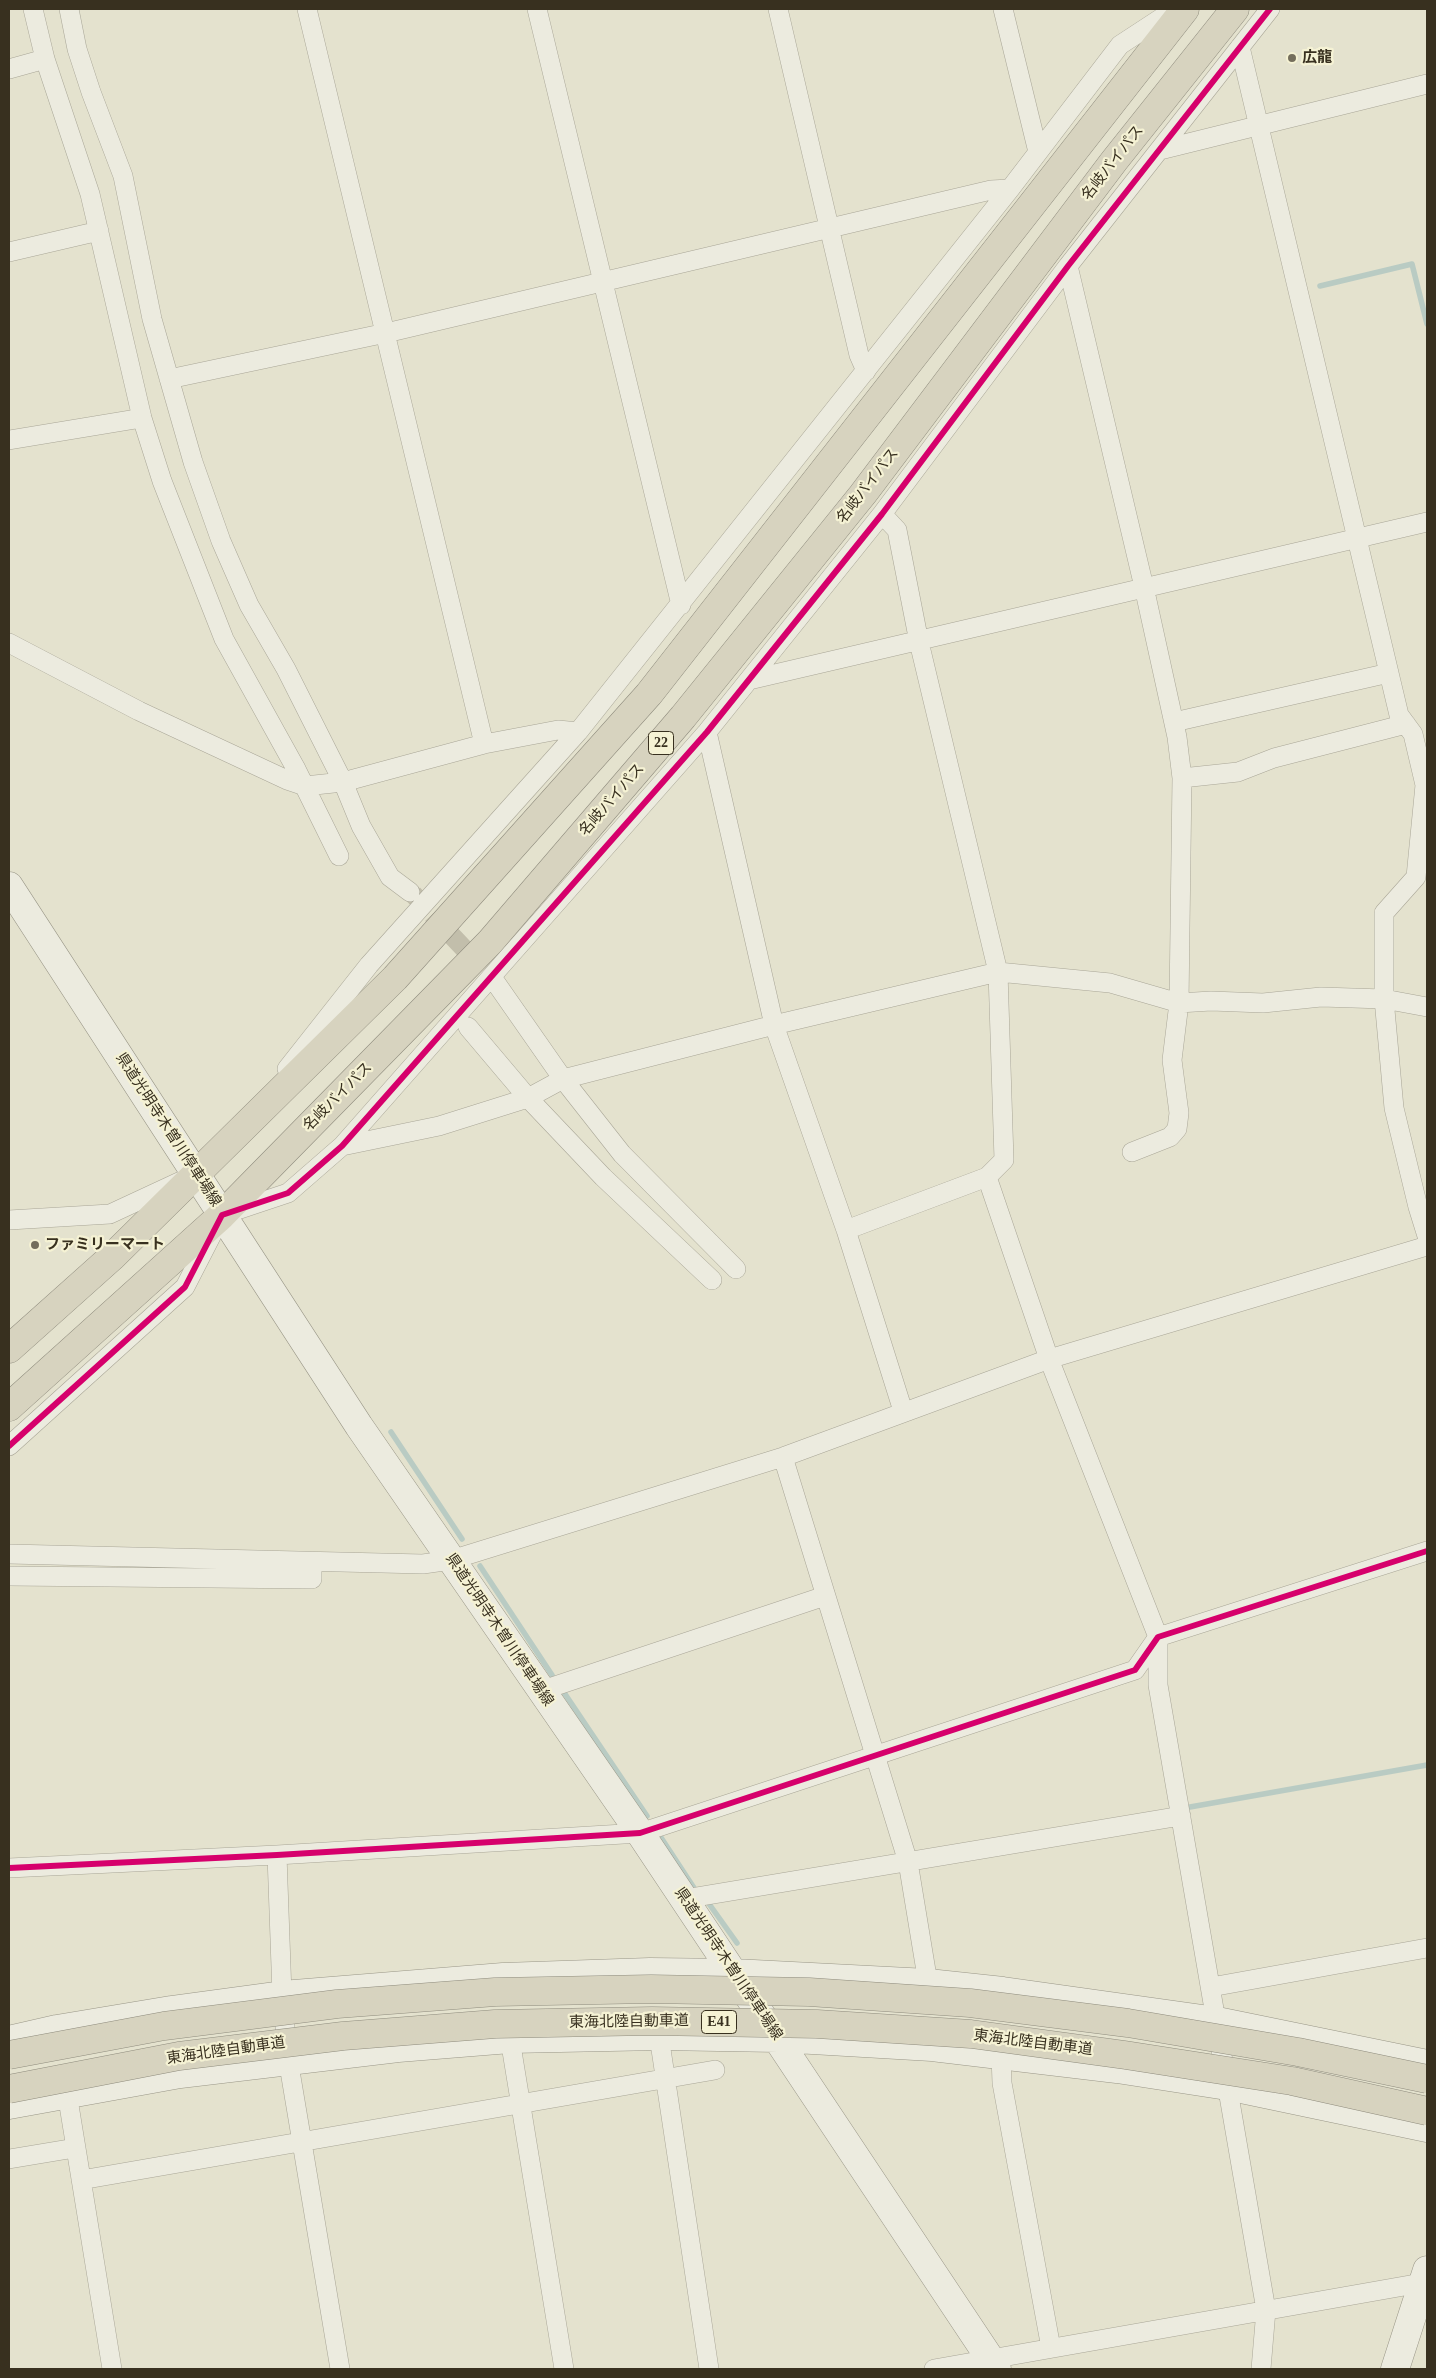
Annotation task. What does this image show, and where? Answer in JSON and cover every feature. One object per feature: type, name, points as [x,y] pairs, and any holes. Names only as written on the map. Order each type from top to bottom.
[{"type":"highway","points":[[9,1348],[113,1256],[395,978],[649,694],[1185,9]]},
{"type":"highway","name":"名岐バイパス","points":[[9,1407],[222,1214],[490,942],[683,717],[863,494],[1114,161],[1235,9]]},
{"type":"highway","name":"東海北陸自動車道","points":[[9,2055],[164,2026],[337,2004],[495,1992],[661,1989],[808,1992],[970,2003],[1128,2023],[1298,2052],[1427,2079]]},
{"type":"highway","name":"東海北陸自動車道","points":[[9,2088],[179,2056],[343,2036],[495,2024],[671,2021],[817,2024],[971,2034],[1125,2054],[1292,2081],[1427,2111]]},
{"type":"street","points":[[33,9],[45,59],[90,194],[142,418],[162,481],[224,639],[305,786],[339,856]]},
{"type":"street","points":[[69,9],[77,49],[123,176],[152,319],[193,462],[221,541],[248,605],[286,669],[343,782],[361,826],[390,877],[410,892]]},
{"type":"street","points":[[307,9],[484,744]]},
{"type":"street","points":[[537,9],[681,604]]},
{"type":"street","points":[[778,9],[858,355],[866,371]]},
{"type":"street","points":[[1003,9],[1038,152]]},
{"type":"street","points":[[236,1135],[369,965],[578,732],[1010,189],[1120,45],[1175,9]]},
{"type":"street","points":[[9,1446],[185,1287],[222,1214],[288,1193],[342,1146],[707,732],[882,514],[1068,266],[1270,9]]},
{"type":"street","points":[[1240,47],[1399,715],[1413,734],[1424,785],[1424,822],[1416,877],[1384,913],[1384,999],[1394,1108],[1427,1236]]},
{"type":"street","points":[[9,69],[45,59]]},
{"type":"street","points":[[1160,150],[1427,84]]},
{"type":"street","points":[[169,379],[386,332],[991,190],[1010,189]]},
{"type":"street","points":[[9,252],[99,231]]},
{"type":"street","points":[[1068,266],[1144,587],[1174,722],[1182,778],[1179,1003],[1172,1060],[1179,1113],[1177,1129],[1170,1137],[1132,1152]]},
{"type":"street","points":[[9,440],[142,418]]},
{"type":"street","points":[[846,1230],[987,1177],[1004,1160],[998,972],[919,642],[897,530],[882,514]]},
{"type":"street","points":[[749,680],[919,642],[1144,587],[1427,522]]},
{"type":"street","points":[[9,643],[139,711],[287,780],[305,786],[343,782],[484,744],[558,730],[578,732]]},
{"type":"street","points":[[1174,722],[1389,673]]},
{"type":"street","points":[[1182,778],[1238,772],[1274,758],[1406,724]]},
{"type":"street","points":[[707,732],[774,1025],[846,1230],[903,1411]]},
{"type":"street","name":"県道光明寺木曽川停車場線","points":[[9,886],[354,1418],[540,1691],[640,1833],[994,2364]]},
{"type":"street","points":[[342,1146],[440,1126],[528,1098],[563,1079],[774,1025],[998,972],[1110,983],[1179,1003],[1263,1003],[1320,997],[1384,999],[1427,1007]]},
{"type":"street","points":[[496,983],[563,1079],[622,1154],[736,1269]]},
{"type":"street","points":[[468,1027],[528,1098],[602,1177],[712,1280]]},
{"type":"street","points":[[9,1220],[110,1214],[196,1174]]},
{"type":"street","points":[[987,1177],[1049,1358],[1158,1638],[1158,1685],[1266,2310],[1261,2369]]},
{"type":"street","points":[[9,1554],[424,1564],[451,1560],[783,1457],[1049,1358],[1427,1246]]},
{"type":"street","points":[[783,1457],[908,1862],[928,1983]]},
{"type":"street","points":[[9,1868],[278,1855],[640,1833],[1135,1670],[1158,1638],[1427,1552]]},
{"type":"street","points":[[9,1576],[312,1580],[312,1562]]},
{"type":"street","points":[[540,1691],[825,1596]]},
{"type":"street","points":[[684,1899],[1181,1816]]},
{"type":"street","points":[[278,1855],[282,1995],[288,2059],[340,2369]]},
{"type":"street","points":[[1211,1987],[1427,1948]]},
{"type":"street","points":[[9,2040],[58,2029],[171,2010],[282,1995],[503,1977],[650,1972],[734,1973],[928,1983],[1012,1992],[1217,2021],[1427,2064]]},
{"type":"street","points":[[658,2036],[709,2369]]},
{"type":"street","points":[[9,2105],[180,2074],[288,2059],[510,2039],[658,2036],[778,2038],[932,2047],[1001,2055],[1227,2086],[1427,2128]]},
{"type":"street","points":[[510,2039],[519,2104],[564,2369]]},
{"type":"street","points":[[1001,2055],[1002,2083],[1051,2348]]},
{"type":"street","points":[[81,2180],[715,2070]]},
{"type":"street","points":[[67,2093],[112,2369]]},
{"type":"street","points":[[9,2159],[75,2148]]},
{"type":"street","points":[[934,2369],[994,2364],[1051,2348],[1266,2310],[1426,2278]]},
{"type":"street","points":[[1395,2369],[1426,2278]]},
{"type":"waterway","points":[[1320,286],[1412,264],[1427,324]]},
{"type":"waterway","points":[[391,1432],[462,1539]]},
{"type":"waterway","points":[[480,1566],[552,1675]]},
{"type":"waterway","points":[[563,1691],[647,1816]]},
{"type":"waterway","points":[[1190,1807],[1427,1765]]},
{"type":"waterway","points":[[660,1836],[696,1891]]},
{"type":"waterway","points":[[707,1901],[737,1943]]},
{"type":"tunnel","points":[[413,894],[496,983]]},
{"type":"cycle path","points":[[9,1446],[185,1287],[222,1215],[288,1193],[342,1146],[707,732],[882,514],[1068,266],[1270,9]]},
{"type":"cycle path","points":[[9,1868],[277,1855],[640,1833],[1135,1670],[1158,1637],[1427,1551]]},
{"type":"place","name":"広龍","points":[[1292,58]]},
{"type":"place","name":"ファミリーマート","points":[[35,1245]]}]
